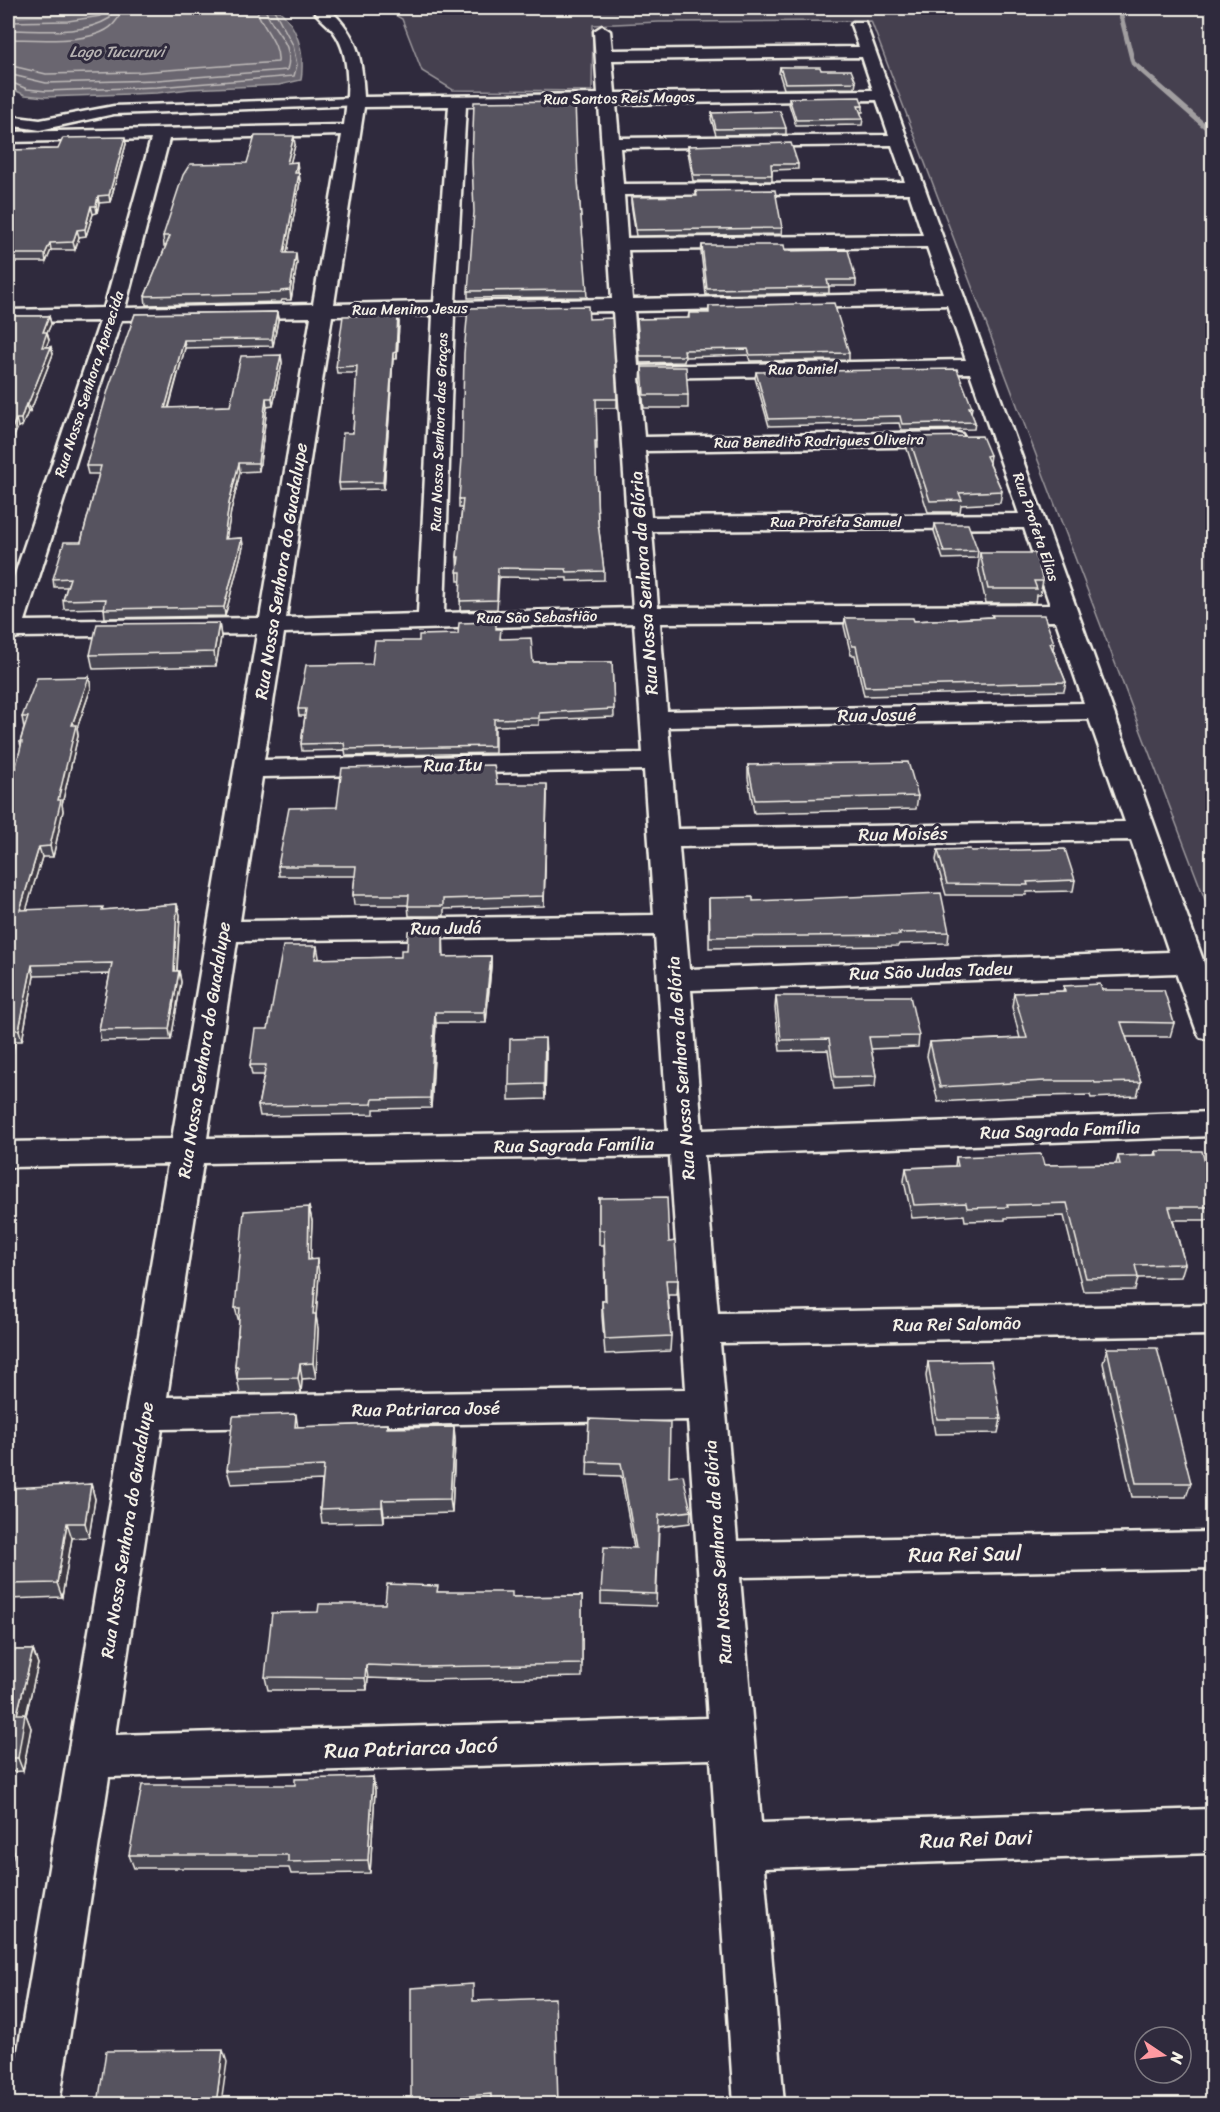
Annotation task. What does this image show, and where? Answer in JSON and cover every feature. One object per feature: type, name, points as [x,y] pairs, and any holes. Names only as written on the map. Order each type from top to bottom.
[{"type":"street","name":"Rua Nossa Senhora do Guadalupe","points":[[34,2104],[354,116],[353,53],[348,40],[331,18],[319,8]]},
{"type":"street","name":"Rua Profeta Elias","points":[[859,25],[1212,1029]]},
{"type":"street","name":"Rua Nossa Senhora da Glória","points":[[759,2104],[603,43],[869,52]]},
{"type":"street","name":"Rua Santos Reis Magos","points":[[8,137],[161,134],[354,116],[458,101],[883,94]]},
{"type":"street","name":"Rua Nossa Senhora das Graças","points":[[431,620],[444,309],[458,101]]},
{"type":"street","points":[[8,121],[40,125],[114,110],[354,116]]},
{"type":"street","name":"Rua Nossa Senhora Aparecida","points":[[8,630],[113,314],[161,134]]},
{"type":"street","points":[[610,143],[899,140]]},
{"type":"street","points":[[614,190],[916,187]]},
{"type":"street","points":[[618,244],[935,241]]},
{"type":"street","name":"Rua Menino Jesus","points":[[8,316],[956,300]]},
{"type":"street","name":"Rua Daniel","points":[[628,372],[979,366]]},
{"type":"street","name":"Rua Benedito Rodrigues Oliveira","points":[[633,444],[1004,438]]},
{"type":"street","name":"Rua Profeta Samuel","points":[[639,524],[1033,520]]},
{"type":"street","name":"Rua São Sebastião","points":[[8,630],[272,626],[646,615],[1066,613]]},
{"type":"street","name":"Rua Josué","points":[[654,719],[1101,711]]},
{"type":"street","name":"Rua Itu","points":[[249,769],[657,761]]},
{"type":"street","name":"Rua Moisés","points":[[663,838],[1143,831]]},
{"type":"street","name":"Rua Judá","points":[[223,931],[670,925]]},
{"type":"street","name":"Rua São Judas Tadeu","points":[[674,980],[1189,962]]},
{"type":"street","name":"Rua Sagrada Família","points":[[8,1154],[687,1143],[1212,1124]]},
{"type":"street","name":"Rua Rei Salomão","points":[[701,1328],[1212,1320]]},
{"type":"street","name":"Rua Patriarca José","points":[[146,1413],[706,1404]]},
{"type":"street","name":"Rua Rei Saul","points":[[718,1559],[1212,1550]]},
{"type":"street","name":"Rua Patriarca Jacó","points":[[90,1757],[732,1738]]},
{"type":"street","name":"Rua Rei Davi","points":[[740,1846],[1212,1831]]},
{"type":"shaded area","points":[[383,8],[1212,8],[1212,918],[871,21],[659,22],[593,25],[592,91],[453,90],[422,71],[402,19]]},
{"type":"water","name":"Lago Tucuruvi","points":[[112,8],[276,8],[290,22],[295,31],[301,50],[301,80],[279,85],[46,97],[25,95],[8,87],[8,17],[67,15]]},
{"type":"building","points":[[780,67],[851,70],[856,82],[785,83]]},
{"type":"building","points":[[860,97],[863,106],[858,106],[863,119],[796,120],[789,98]]},
{"type":"building","points":[[575,101],[578,181],[587,290],[468,291],[474,212],[472,162],[474,102]]},
{"type":"building","points":[[780,111],[786,128],[716,129],[712,113]]},
{"type":"building","points":[[255,136],[294,136],[287,163],[297,162],[295,173],[299,173],[284,253],[296,253],[290,290],[280,293],[145,296],[170,236],[163,236],[183,175],[190,164],[247,163]]},
{"type":"building","points":[[125,137],[109,195],[98,196],[96,206],[91,206],[85,229],[77,230],[73,242],[50,243],[45,254],[11,254],[8,265],[8,150],[58,149],[63,138]]},
{"type":"building","points":[[791,143],[798,164],[771,164],[772,175],[694,175],[688,146]]},
{"type":"building","points":[[775,190],[782,228],[636,230],[631,197],[697,196],[696,191]]},
{"type":"building","points":[[702,245],[784,245],[785,251],[848,250],[856,280],[827,280],[829,287],[707,289]]},
{"type":"building","points":[[834,303],[849,353],[750,355],[748,349],[684,350],[685,356],[640,356],[637,319],[689,318],[689,313],[709,313],[709,306]]},
{"type":"building","points":[[588,306],[589,319],[612,318],[617,399],[596,399],[598,523],[604,571],[567,572],[566,569],[498,568],[497,600],[460,601],[461,572],[457,572],[459,557],[457,557],[463,499],[459,499],[464,353],[468,308]]},
{"type":"building","points":[[277,312],[272,339],[184,340],[165,408],[230,406],[241,356],[281,355],[272,398],[266,398],[258,463],[239,463],[229,503],[224,539],[242,538],[224,607],[104,609],[106,599],[63,600],[70,578],[53,579],[64,542],[81,542],[101,466],[86,466],[109,387],[135,314]]},
{"type":"building","points":[[398,315],[383,482],[339,483],[343,433],[353,433],[357,366],[336,367],[343,316]]},
{"type":"building","points":[[8,316],[49,316],[43,332],[47,332],[42,347],[51,347],[21,419],[16,419],[8,438]]},
{"type":"building","points":[[642,367],[686,367],[688,395],[644,395]]},
{"type":"building","points":[[957,369],[972,407],[969,407],[975,422],[902,424],[900,416],[769,419],[756,372]]},
{"type":"building","points":[[982,436],[990,455],[986,456],[1002,491],[959,493],[962,500],[930,501],[909,437]]},
{"type":"building","points":[[935,524],[968,524],[978,551],[944,552]]},
{"type":"building","points":[[980,553],[1035,553],[1043,581],[1034,581],[1037,589],[988,589]]},
{"type":"building","points":[[992,615],[1044,615],[1054,643],[1050,643],[1066,682],[865,687],[856,646],[852,646],[845,618],[913,618],[914,621],[993,617]]},
{"type":"building","points":[[496,622],[496,629],[501,629],[500,639],[531,638],[533,662],[612,662],[614,709],[539,713],[539,718],[494,719],[494,746],[345,749],[344,743],[301,744],[306,709],[298,709],[306,665],[372,664],[375,641],[419,641],[419,635],[458,634],[459,623]]},
{"type":"building","points":[[219,623],[214,652],[90,655],[97,624]]},
{"type":"building","points":[[89,677],[72,725],[76,725],[58,800],[61,800],[50,846],[39,847],[20,910],[103,907],[102,910],[177,904],[174,971],[179,971],[169,1029],[99,1030],[112,963],[32,965],[19,1030],[12,1030],[8,1050],[8,799],[22,742],[20,742],[28,717],[22,717],[37,678]]},
{"type":"building","points":[[908,762],[918,796],[755,800],[748,765]]},
{"type":"building","points":[[494,765],[497,784],[547,784],[544,896],[443,899],[443,906],[408,906],[409,895],[353,895],[356,866],[278,866],[289,808],[337,807],[342,768]]},
{"type":"building","points":[[970,849],[971,851],[1065,849],[1075,880],[1027,882],[1028,885],[947,884],[938,850]]},
{"type":"building","points":[[941,893],[949,932],[899,933],[900,935],[710,937],[709,898],[753,897],[753,901]]},
{"type":"building","points":[[443,930],[443,957],[491,956],[485,1012],[435,1012],[430,1098],[373,1099],[372,1104],[258,1106],[266,1065],[250,1065],[255,1029],[268,1029],[283,946],[317,946],[315,959],[401,957],[401,950],[407,950],[408,931]]},
{"type":"building","points":[[1100,984],[1102,990],[1164,990],[1174,1023],[1121,1022],[1141,1082],[1045,1081],[940,1087],[930,1042],[1027,1038],[1014,993],[1065,991],[1064,986]]},
{"type":"building","points":[[776,996],[910,996],[919,1036],[869,1037],[876,1076],[835,1077],[829,1039],[781,1040]]},
{"type":"building","points":[[545,1038],[544,1084],[509,1085],[510,1039]]},
{"type":"building","points":[[1156,1151],[1202,1151],[1212,1190],[1212,1207],[1169,1207],[1185,1264],[1135,1265],[1138,1277],[1086,1278],[1067,1203],[967,1208],[966,1203],[914,1205],[906,1168],[958,1166],[956,1157],[1041,1154],[1044,1165],[1120,1164],[1118,1156],[1157,1155]]},
{"type":"building","points":[[667,1197],[669,1242],[675,1241],[678,1280],[666,1280],[671,1336],[605,1339],[602,1301],[606,1301],[604,1230],[599,1230],[599,1198]]},
{"type":"building","points":[[309,1207],[308,1260],[317,1259],[313,1314],[316,1314],[313,1363],[300,1364],[298,1378],[237,1379],[238,1367],[235,1367],[240,1308],[235,1308],[244,1211]]},
{"type":"building","points":[[1107,1348],[1157,1348],[1191,1483],[1136,1483]]},
{"type":"building","points":[[991,1361],[1001,1419],[937,1419],[928,1362]]},
{"type":"building","points":[[296,1414],[295,1427],[387,1424],[387,1428],[454,1427],[450,1499],[382,1500],[382,1507],[320,1509],[324,1466],[227,1470],[233,1416]]},
{"type":"building","points":[[589,1419],[670,1422],[669,1477],[683,1475],[691,1511],[659,1515],[656,1594],[601,1592],[604,1547],[636,1548],[621,1463],[587,1462]]},
{"type":"building","points":[[91,1484],[85,1523],[67,1523],[57,1583],[8,1584],[9,1488]]},
{"type":"building","points":[[387,1584],[438,1586],[437,1592],[512,1592],[512,1597],[582,1596],[582,1664],[422,1667],[366,1665],[365,1678],[265,1677],[272,1613],[318,1612],[319,1604],[385,1604]]},
{"type":"building","points":[[8,1650],[33,1650],[17,1714],[25,1714],[18,1758],[8,1758]]},
{"type":"building","points":[[373,1777],[368,1860],[288,1862],[288,1855],[129,1855],[142,1785],[295,1785],[295,1779]]},
{"type":"building","points":[[473,1984],[473,2001],[555,1998],[558,2104],[491,2104],[491,2094],[411,2101],[411,1988]]},
{"type":"building","points":[[223,2050],[216,2104],[98,2104],[106,2051]]},
{"type":"waterway","points":[[1119,8],[1133,63],[1206,127],[1212,155]]}]
